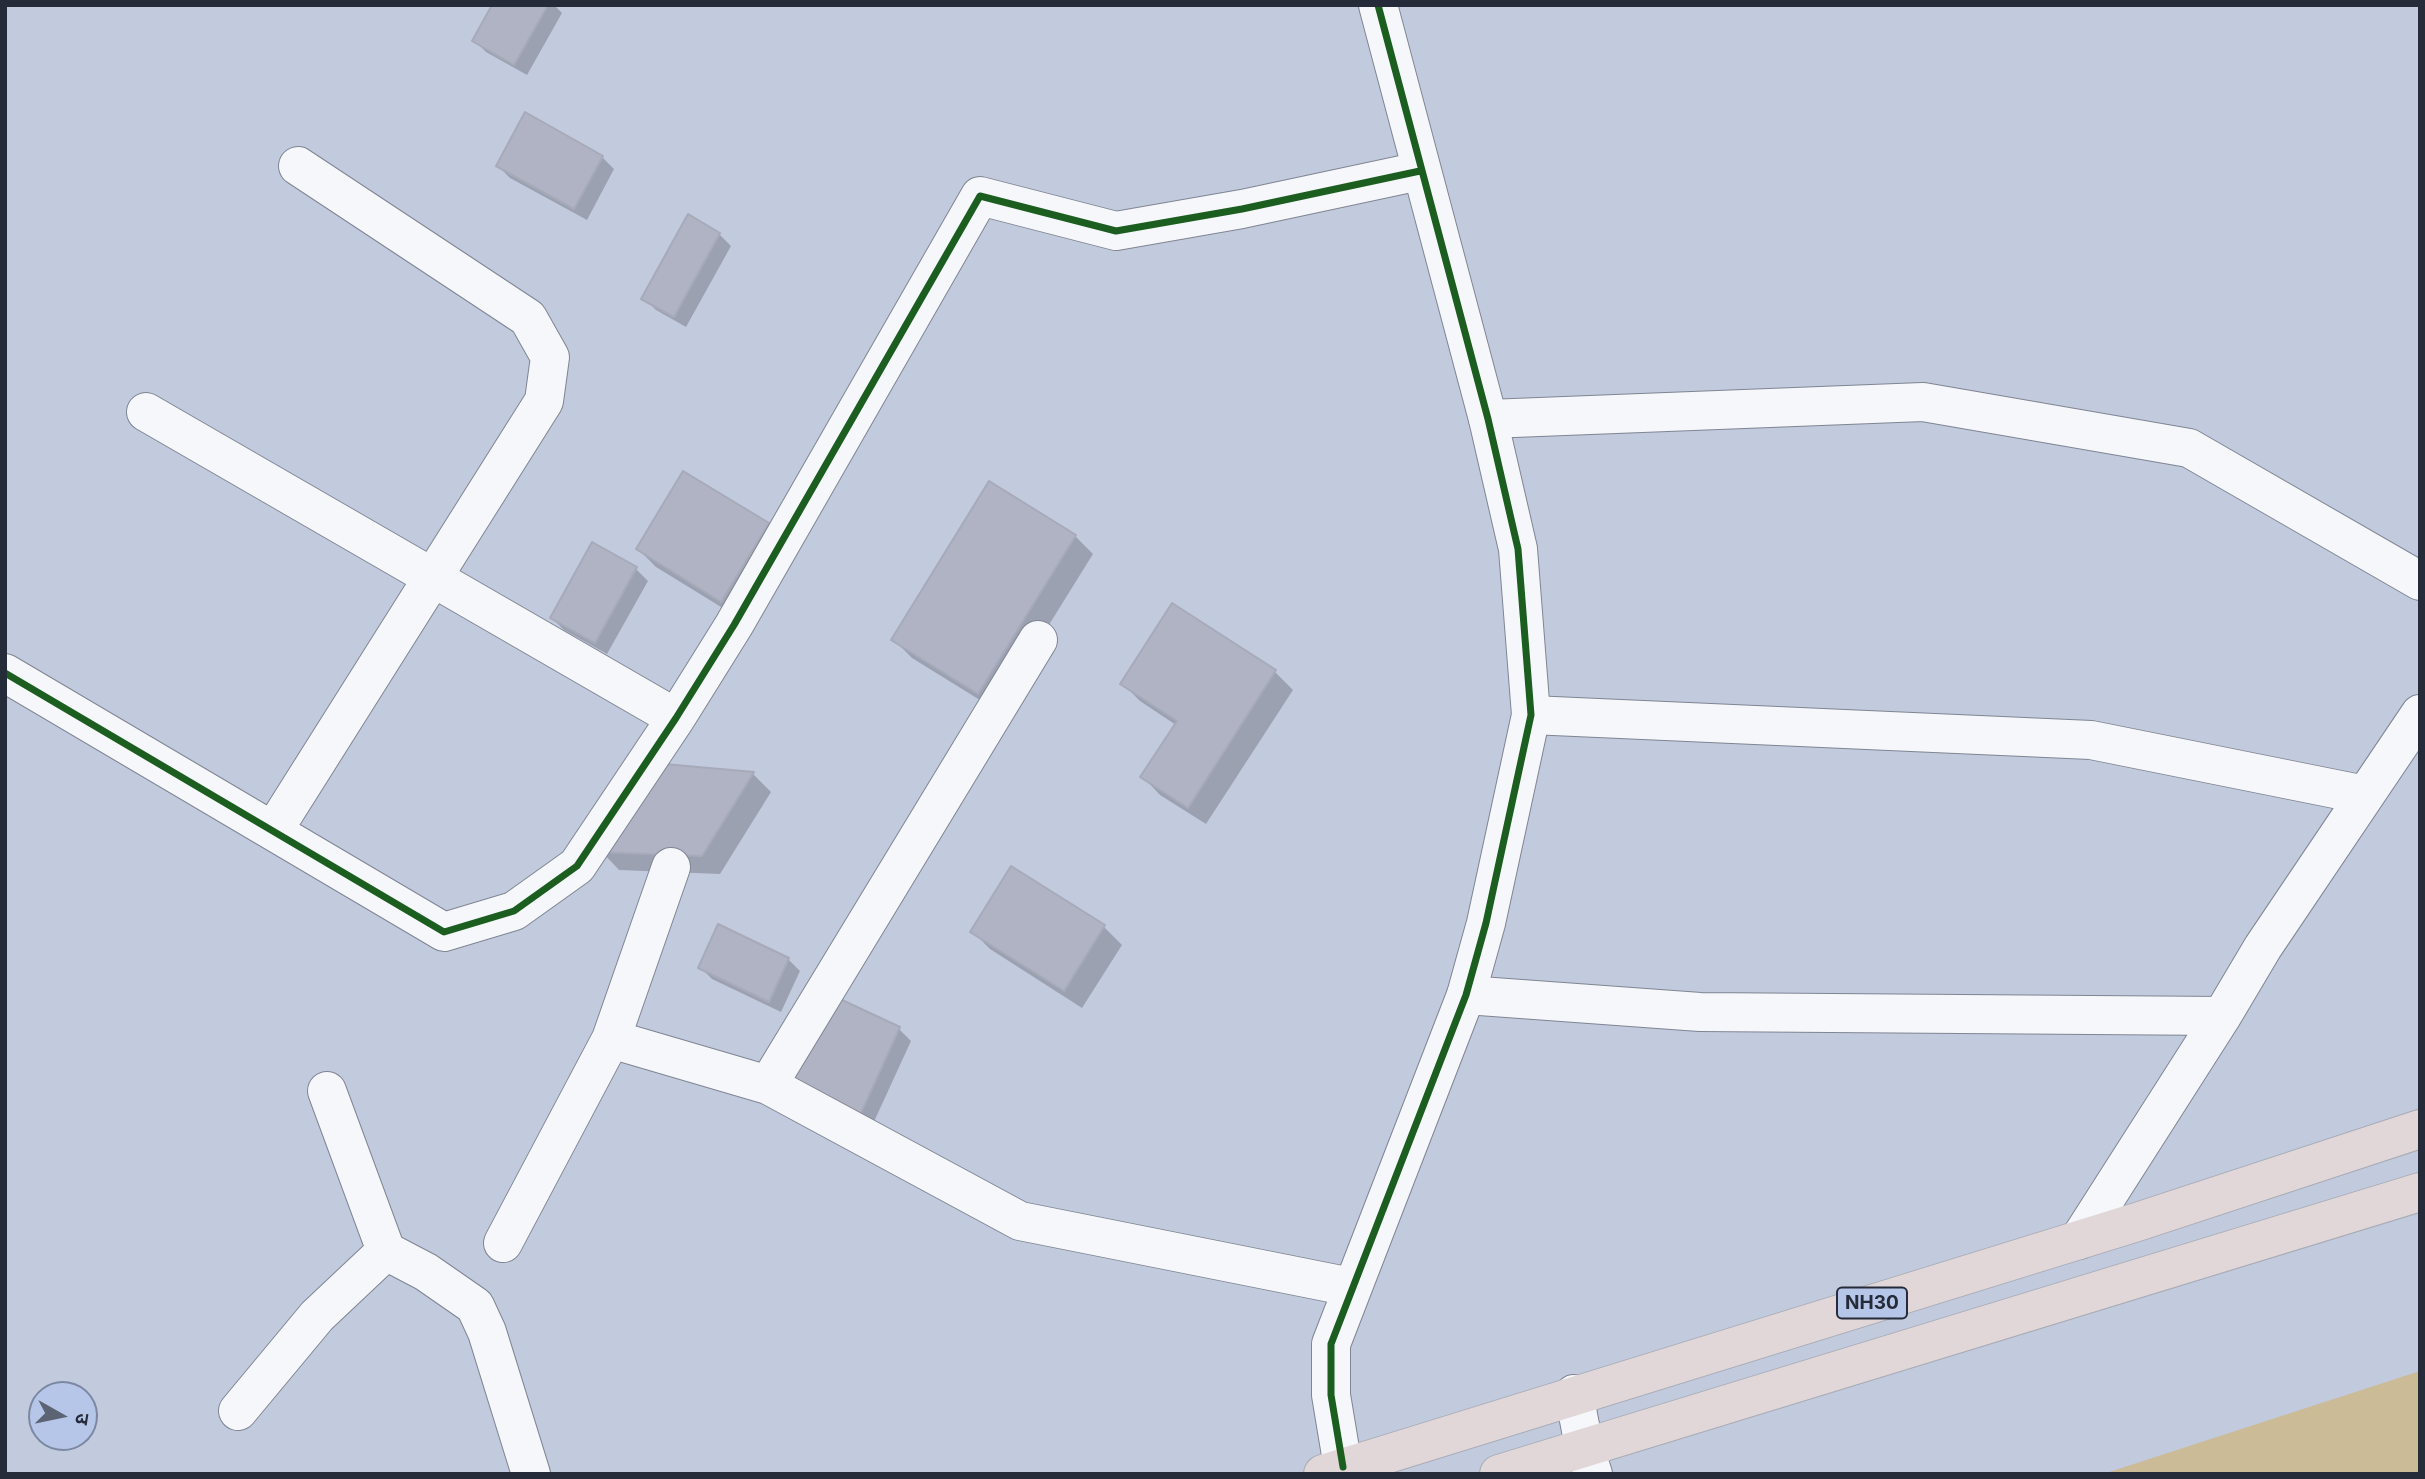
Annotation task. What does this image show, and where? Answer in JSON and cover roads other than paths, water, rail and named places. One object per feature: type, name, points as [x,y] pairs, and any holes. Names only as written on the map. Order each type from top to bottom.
[{"type":"highway","name":"NH30","points":[[1333,1471],[1574,1394],[2079,1240],[2420,1129]]},
{"type":"highway","name":"NH30","points":[[1499,1474],[1588,1460],[2420,1192]]},
{"type":"street","points":[[1333,1471],[1331,1344],[1466,995],[1486,923],[1531,715],[1518,549],[1488,419],[1378,5]]},
{"type":"street","points":[[273,831],[544,401],[550,357],[528,318],[298,166]]},
{"type":"street","points":[[5,673],[444,932],[514,911],[577,866],[676,718],[734,625],[980,196],[1116,231],[1242,209],[1420,171]]},
{"type":"street","points":[[1488,419],[1923,402],[2189,448],[2420,581]]},
{"type":"street","points":[[146,412],[676,718]]},
{"type":"street","points":[[768,1085],[1038,640]]},
{"type":"street","points":[[2079,1240],[2263,947],[2420,714]]},
{"type":"street","points":[[1531,715],[2091,740],[2365,796]]},
{"type":"street","points":[[503,1243],[611,1039],[671,867]]},
{"type":"street","points":[[1466,995],[1700,1013],[2222,1016]]},
{"type":"street","points":[[611,1039],[768,1085],[1020,1222],[1351,1287]]},
{"type":"street","points":[[327,1090],[386,1251],[426,1272],[475,1306],[487,1332],[531,1474]]},
{"type":"street","points":[[238,1411],[317,1316],[386,1251]]},
{"type":"street","points":[[1574,1394],[1588,1460]]}]
